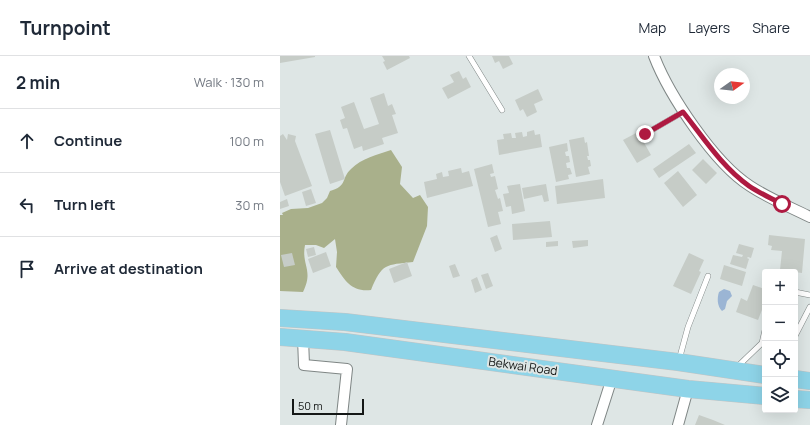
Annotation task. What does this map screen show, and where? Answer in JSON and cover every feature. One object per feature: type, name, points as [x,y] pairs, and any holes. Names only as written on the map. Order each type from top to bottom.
[{"type":"highway","name":"Bekwai Road","points":[[280,318],[345,322],[678,362],[762,375]]},
{"type":"highway","name":"Bekwai Road","points":[[280,337],[345,342],[688,389],[762,396]]},
{"type":"highway","points":[[586,374],[588,351]]},
{"type":"highway","points":[[798,399],[810,400]]},
{"type":"street","points":[[654,56],[683,112],[729,169],[749,186],[810,217]]},
{"type":"street","points":[[303,338],[304,364],[347,369],[341,425]]},
{"type":"street","points":[[597,425],[612,378]]},
{"type":"street","points":[[678,425],[688,389]]},
{"type":"lane","points":[[469,56],[502,110]]},
{"type":"lane","points":[[645,134],[683,112]]},
{"type":"lane","points":[[678,362],[688,327],[708,276]]},
{"type":"lane","points":[[798,293],[810,295]]},
{"type":"lane","points":[[798,330],[810,306]]},
{"type":"lane","points":[[733,371],[762,346]]},
{"type":"green space","points":[[391,150],[402,167],[400,184],[413,198],[420,195],[428,207],[427,226],[413,262],[386,267],[378,275],[371,290],[364,290],[354,288],[350,285],[336,267],[337,252],[335,239],[324,248],[316,245],[305,245],[304,252],[307,278],[303,292],[280,291],[280,215],[283,215],[282,213],[291,209],[308,208],[322,203],[327,198],[330,191],[336,189],[342,184],[348,172],[355,165],[370,157]]},
{"type":"water","points":[[724,289],[730,291],[732,296],[727,301],[725,309],[722,311],[718,304],[718,297],[719,292]]},
{"type":"building","points":[[280,56],[315,56],[315,57],[280,63]]},
{"type":"building","points":[[382,56],[409,56],[410,58],[387,70]]},
{"type":"building","points":[[492,56],[509,56],[513,64],[503,69],[499,61],[495,63]]},
{"type":"building","points":[[459,71],[463,79],[466,77],[471,87],[448,99],[442,88],[454,82],[450,75]]},
{"type":"building","points":[[538,89],[543,100],[534,104],[537,112],[527,117],[523,109],[520,111],[515,100]]},
{"type":"building","points":[[384,93],[388,106],[392,104],[396,114],[392,115],[398,133],[382,138],[384,144],[363,151],[362,146],[354,149],[347,128],[343,129],[340,120],[345,118],[341,107],[354,102],[364,129],[379,124],[370,98]]},
{"type":"building","points":[[330,130],[345,179],[330,184],[315,134]]},
{"type":"building","points":[[534,130],[535,135],[540,134],[542,147],[499,155],[497,140],[504,139],[503,134],[511,133],[512,138],[516,138],[515,133],[522,132],[523,137],[527,136],[527,132]]},
{"type":"building","points":[[638,132],[651,155],[637,163],[623,140]]},
{"type":"building","points":[[283,134],[287,140],[288,134],[296,136],[295,141],[312,186],[285,196],[280,182],[280,136]]},
{"type":"building","points":[[584,137],[585,143],[587,142],[589,156],[587,156],[588,160],[590,160],[591,166],[588,167],[590,174],[576,177],[569,140]]},
{"type":"building","points":[[567,143],[568,151],[565,152],[566,156],[569,156],[570,162],[566,163],[567,168],[570,168],[572,174],[568,175],[569,179],[556,182],[549,147]]},
{"type":"building","points":[[689,144],[696,153],[659,178],[653,169]]},
{"type":"building","points":[[703,159],[717,173],[706,184],[692,170]]},
{"type":"building","points":[[492,164],[494,173],[490,174],[491,177],[495,176],[498,189],[495,190],[498,199],[500,198],[503,211],[498,212],[501,224],[488,227],[474,169]]},
{"type":"building","points":[[461,168],[462,173],[469,171],[473,186],[427,198],[424,182],[437,179],[436,174],[442,172],[443,177],[449,176],[448,171]]},
{"type":"building","points":[[678,171],[697,195],[683,207],[664,183]]},
{"type":"building","points":[[603,179],[605,198],[557,204],[555,186]]},
{"type":"building","points":[[520,184],[525,211],[512,214],[511,206],[506,207],[503,194],[509,193],[507,186]]},
{"type":"building","points":[[546,184],[549,201],[544,202],[542,195],[524,199],[522,188]]},
{"type":"building","points":[[311,189],[316,203],[306,206],[302,192]]},
{"type":"building","points":[[287,199],[289,206],[280,209],[280,202]]},
{"type":"building","points":[[550,221],[552,237],[513,240],[512,224]]},
{"type":"building","points":[[497,235],[502,249],[495,252],[490,238]]},
{"type":"building","points":[[769,235],[805,239],[802,273],[798,272],[798,269],[780,269],[782,251],[771,250],[772,246],[768,245]]},
{"type":"building","points":[[588,240],[588,246],[573,248],[572,241]]},
{"type":"building","points":[[558,241],[558,246],[546,247],[546,242]]},
{"type":"building","points":[[739,244],[754,248],[751,258],[747,258],[749,259],[746,269],[730,264],[733,255],[742,257],[743,255],[736,253]]},
{"type":"building","points":[[314,247],[316,255],[308,257],[306,249]]},
{"type":"building","points":[[326,252],[331,266],[313,273],[308,259]]},
{"type":"building","points":[[292,253],[295,265],[284,267],[281,255]]},
{"type":"building","points":[[689,253],[704,260],[699,271],[701,272],[691,294],[673,286]]},
{"type":"building","points":[[407,262],[412,276],[394,283],[389,269]]},
{"type":"building","points":[[455,264],[460,276],[453,278],[449,266]]},
{"type":"building","points":[[724,265],[746,272],[742,286],[720,279]]},
{"type":"building","points":[[488,273],[493,286],[486,289],[481,275]]},
{"type":"building","points":[[477,277],[482,290],[475,293],[471,280]]},
{"type":"building","points":[[753,285],[762,288],[762,310],[758,320],[736,312],[741,298],[747,301]]},
{"type":"building","points":[[699,415],[713,420],[725,425],[695,425]]},
{"type":"route","points":[[645,134],[683,112],[729,169],[749,186],[782,204]]}]
